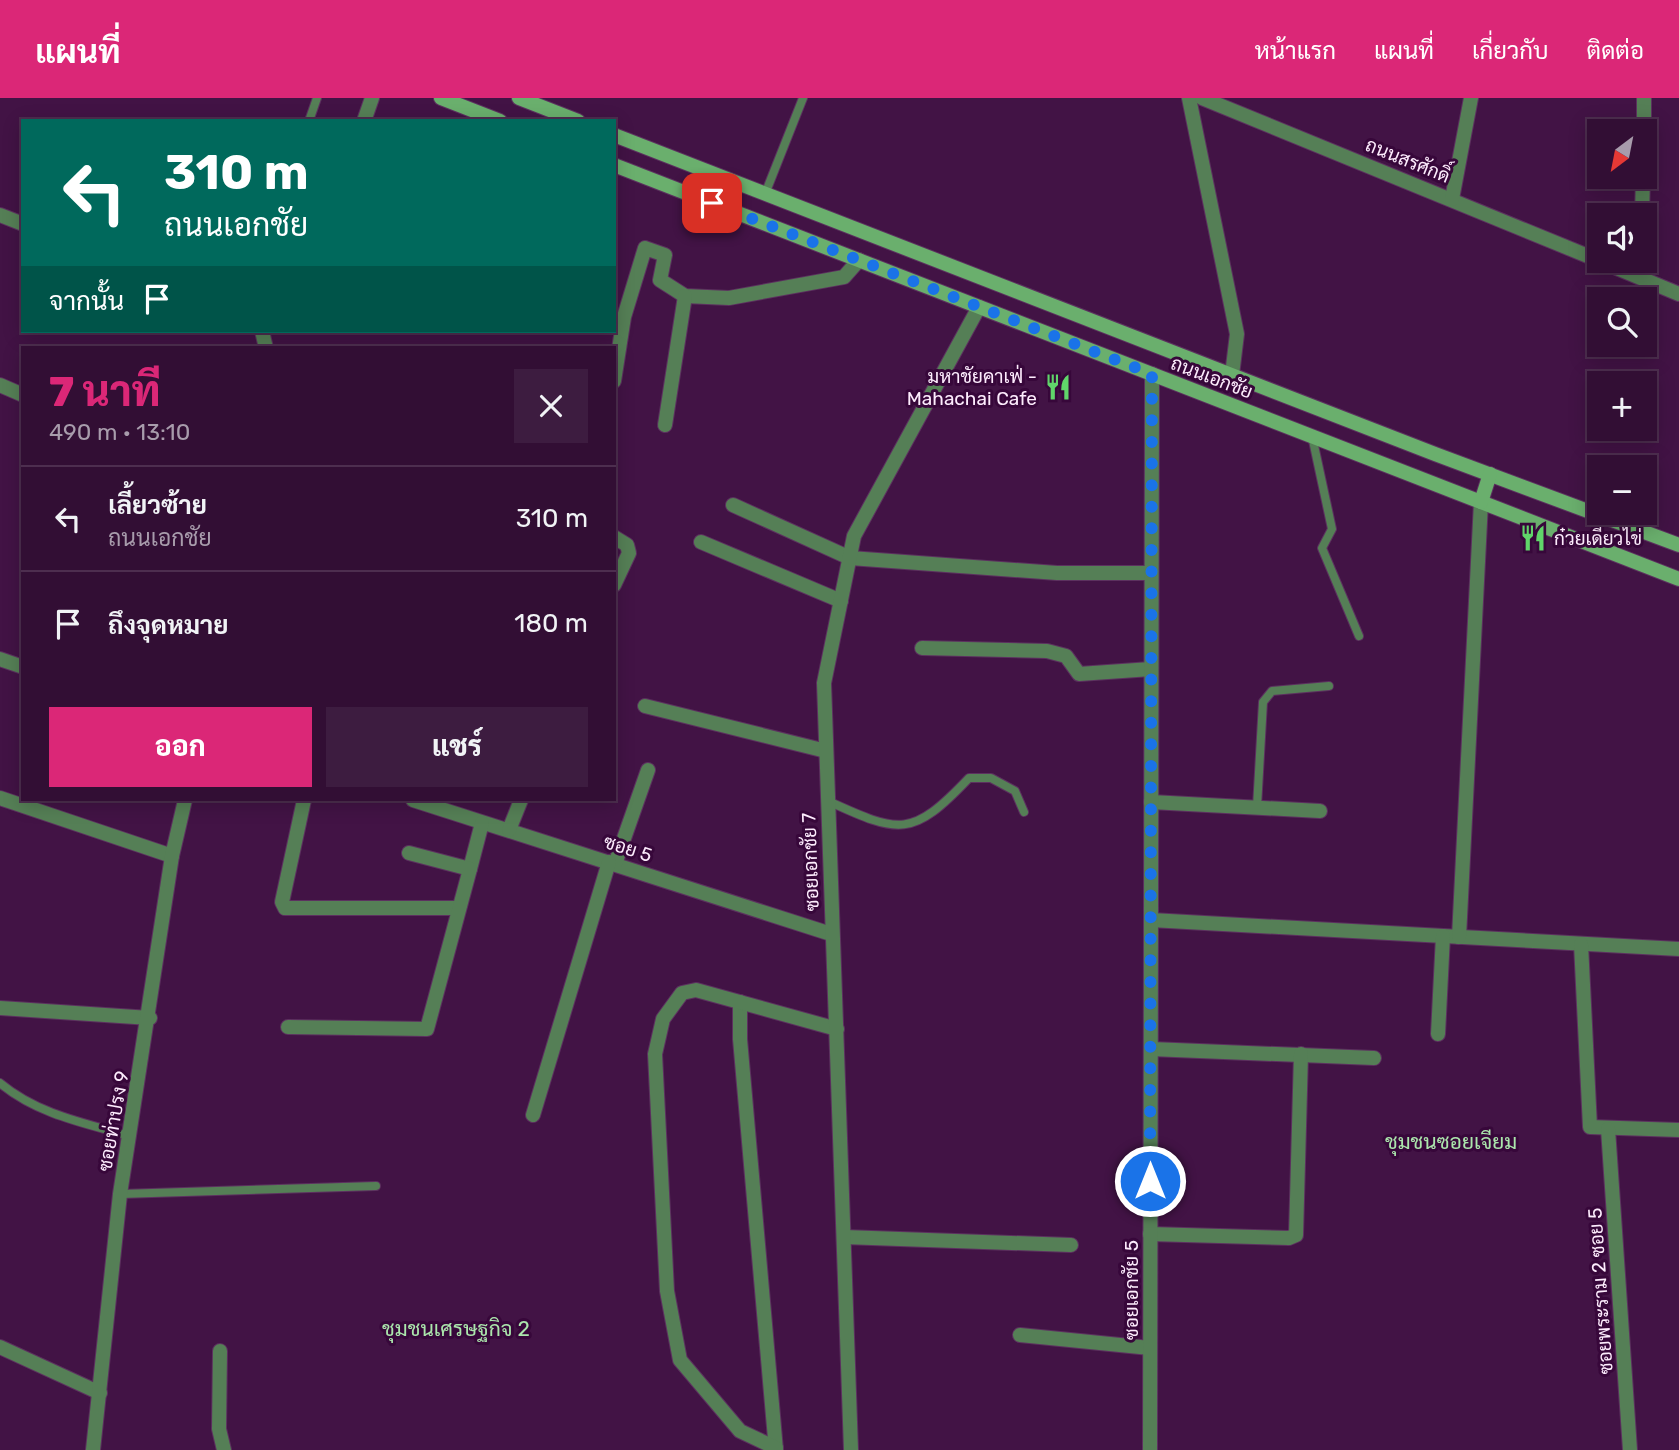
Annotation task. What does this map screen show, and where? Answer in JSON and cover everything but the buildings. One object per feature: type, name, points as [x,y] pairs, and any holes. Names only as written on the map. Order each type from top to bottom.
[{"type":"main road","points":[[441,98],[495,119]]},
{"type":"main road","points":[[519,98],[573,119]]},
{"type":"main road","name":"ถนนเอกชัย","points":[[616,136],[1679,545]]},
{"type":"main road","name":"ถนนเอกชัย","points":[[616,166],[1679,579]]},
{"type":"main road","points":[[1481,502],[1490,474]]},
{"type":"street","points":[[365,119],[372,98]]},
{"type":"street","points":[[1189,98],[1237,334],[1232,375]]},
{"type":"street","name":"ถนนสรศักดิ์","points":[[1202,98],[1587,256]]},
{"type":"street","points":[[1452,199],[1471,98]]},
{"type":"street","points":[[1644,98],[1644,119]]},
{"type":"street","points":[[0,215],[21,223]]},
{"type":"street","points":[[616,368],[624,317],[645,248],[665,256],[660,280],[685,296],[729,298],[845,276],[859,260]]},
{"type":"street","name":"ถนนสรศักดิ์","points":[[1629,273],[1679,294]]},
{"type":"street","points":[[1641,273],[1641,278]]},
{"type":"street","points":[[665,425],[685,296]]},
{"type":"street","name":"ซอยเอกชัย 7","points":[[851,1450],[824,683],[854,536],[979,307]]},
{"type":"street","name":"ซอยเอกชัย 5","points":[[1150,1450],[1152,374]]},
{"type":"street","points":[[0,386],[21,394]]},
{"type":"street","points":[[1459,937],[1481,502]]},
{"type":"street","points":[[733,505],[849,558],[1056,573],[1151,573]]},
{"type":"street","points":[[616,538],[627,545],[629,553],[616,582]]},
{"type":"street","points":[[701,542],[841,601]]},
{"type":"street","points":[[922,648],[1047,651],[1066,656],[1079,674],[1151,669]]},
{"type":"street","points":[[0,659],[21,666]]},
{"type":"street","points":[[645,706],[826,751]]},
{"type":"street","points":[[533,1115],[612,863],[648,770]]},
{"type":"street","points":[[0,798],[172,856]]},
{"type":"street","name":"ซอยท่าปรง 9","points":[[93,1450],[120,1194],[150,1018],[172,856],[185,801]]},
{"type":"street","points":[[304,801],[282,902],[285,908],[458,908]]},
{"type":"street","name":"ซอย 5","points":[[416,801],[831,934]]},
{"type":"street","points":[[509,830],[521,801]]},
{"type":"street","points":[[1151,802],[1320,811]]},
{"type":"street","points":[[288,1027],[426,1029],[482,823]]},
{"type":"street","points":[[409,853],[470,869]]},
{"type":"street","points":[[1151,920],[1679,949]]},
{"type":"street","points":[[1438,1034],[1443,936]]},
{"type":"street","points":[[1581,944],[1590,1127],[1679,1130]]},
{"type":"street","points":[[776,1449],[740,1430],[680,1360],[667,1291],[656,1054],[663,1018],[682,993],[696,990],[837,1029]]},
{"type":"street","points":[[740,1002],[740,1040],[776,1449]]},
{"type":"street","points":[[0,1008],[150,1018]]},
{"type":"street","points":[[1150,1049],[1374,1058]]},
{"type":"street","points":[[1150,1234],[1289,1238],[1296,1235],[1301,1054]]},
{"type":"street","name":"ซอยพระราม 2 ซอย 5","points":[[1608,1129],[1630,1450]]},
{"type":"street","points":[[844,1237],[1071,1245]]},
{"type":"street","points":[[1020,1335],[1150,1348]]},
{"type":"street","points":[[0,1348],[100,1393]]},
{"type":"street","points":[[220,1351],[219,1429],[224,1450]]},
{"type":"lane","points":[[310,119],[317,98]]},
{"type":"lane","points":[[765,194],[803,98]]},
{"type":"lane","points":[[1312,436],[1332,529],[1322,548],[1359,636]]},
{"type":"lane","points":[[1257,807],[1263,702],[1272,691],[1329,686]]},
{"type":"lane","points":[[828,801],[895,827],[920,821],[952,796],[969,778],[991,778],[1015,791],[1024,812]]},
{"type":"lane","points":[[0,1083],[29,1103],[55,1114],[130,1136]]},
{"type":"lane","points":[[120,1194],[376,1186]]},
{"type":"place","name":"มหาชัยคาเฟ่ - Mahachai Cafe","points":[[1058,387]]},
{"type":"place","name":"ก๋วยเดี๋ยวไข่","points":[[1533,538]]},
{"type":"district","name":"ชุมชนซอยเจียม","points":[[1451,1142]]},
{"type":"district","name":"ชุมชนเศรษฐกิจ 2","points":[[456,1329]]},
{"type":"route","points":[[712,203],[1152,374],[1150,1181]]}]
